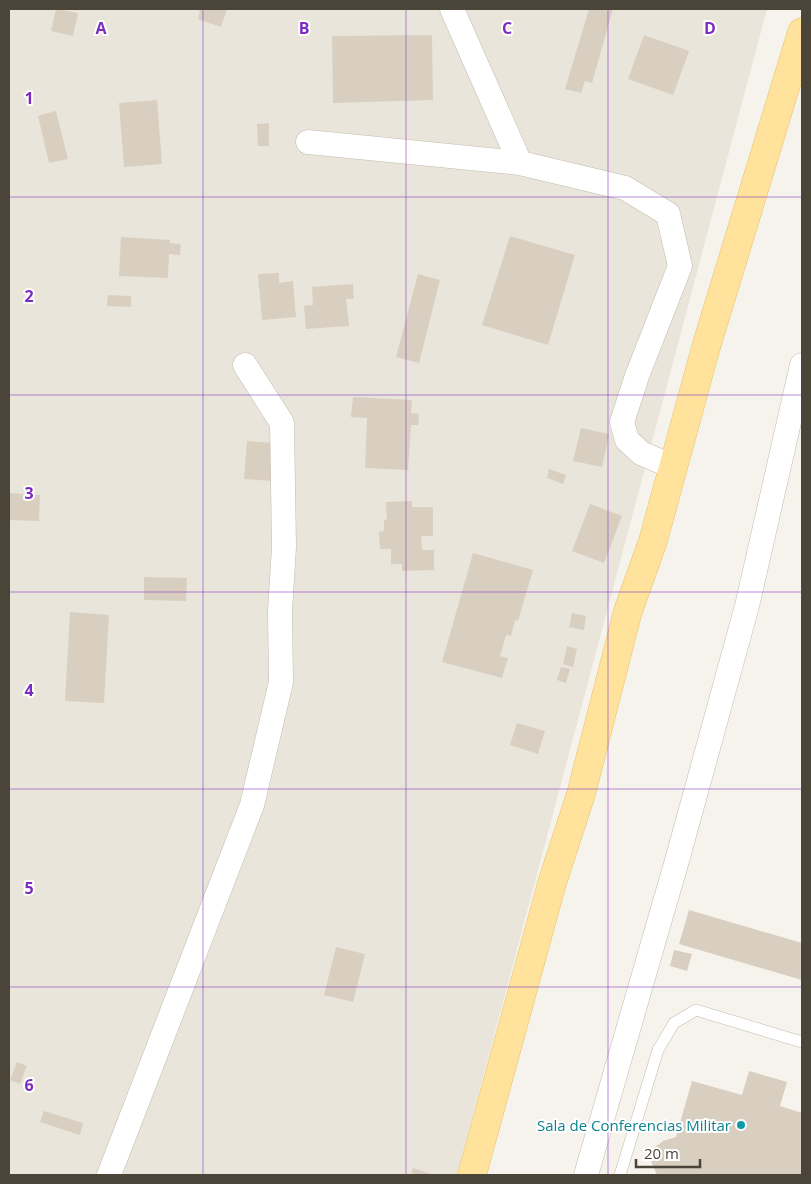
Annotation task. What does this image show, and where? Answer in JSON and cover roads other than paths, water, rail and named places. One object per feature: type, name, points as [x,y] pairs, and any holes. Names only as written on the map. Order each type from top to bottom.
[{"type":"main road","points":[[472,1175],[552,883],[581,794],[628,611],[653,541],[706,347],[802,32]]},
{"type":"street","points":[[452,9],[520,163]]},
{"type":"street","points":[[308,142],[520,163],[625,188],[668,214],[680,266],[637,376],[622,422],[628,440],[641,453],[673,467]]},
{"type":"street","points":[[108,1175],[252,805],[281,682],[280,611],[284,547],[282,423],[245,365]]},
{"type":"street","points":[[586,1175],[678,857],[747,606],[802,365]]},
{"type":"lane","points":[[620,1175],[658,1050],[674,1023],[696,1010],[802,1042]]},
{"type":"place","name":"Sala de Conferencias Militar","points":[[741,1125]]}]
